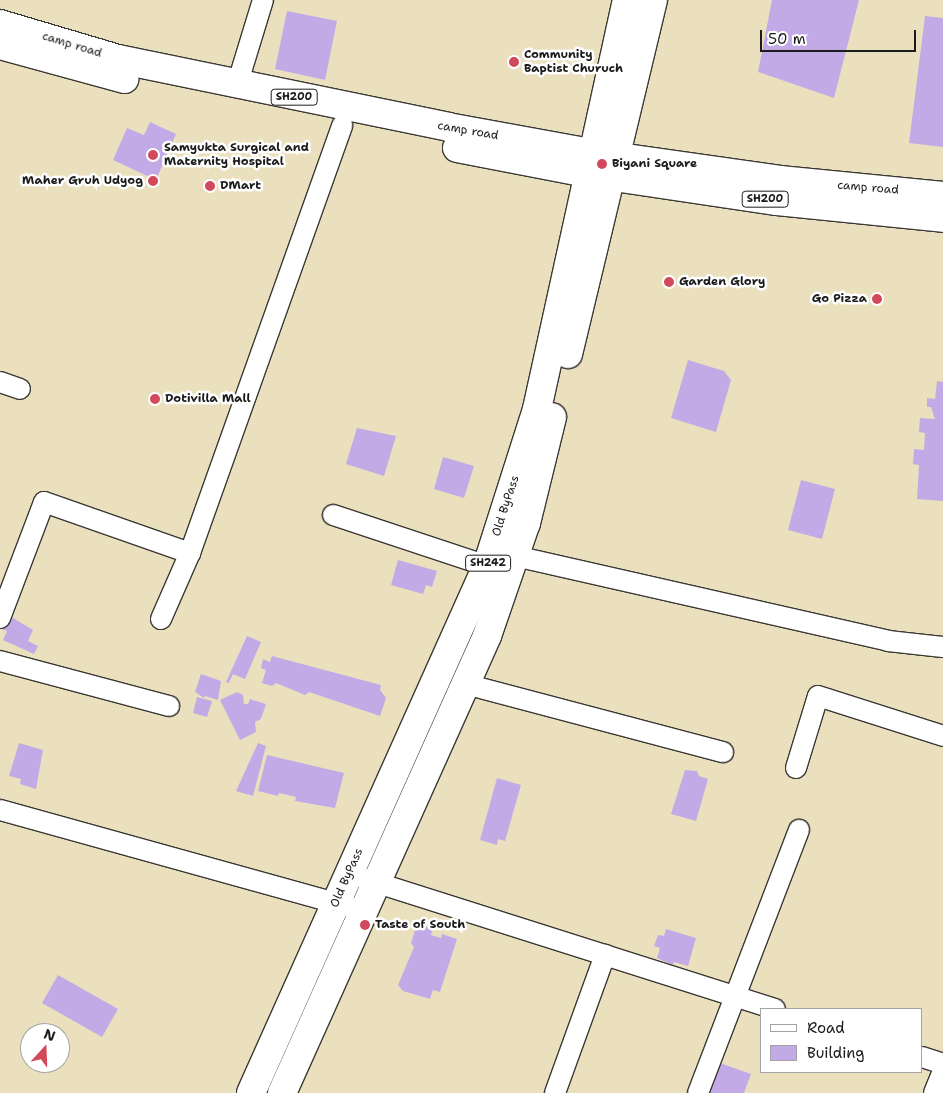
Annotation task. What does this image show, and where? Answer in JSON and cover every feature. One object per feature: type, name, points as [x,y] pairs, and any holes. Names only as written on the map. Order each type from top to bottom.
[{"type":"main road","name":"Old ByPass","points":[[251,1093],[487,566],[537,409],[602,165],[627,0]]},
{"type":"main road","points":[[282,1093],[487,636],[515,556],[526,523],[602,165],[652,0]]},
{"type":"main road","name":"camp road","points":[[0,24],[118,59],[602,165],[777,201],[943,218]]},
{"type":"main road","name":"camp road","points":[[0,46],[113,77],[342,125],[602,165],[943,196]]},
{"type":"street","points":[[237,85],[263,0]]},
{"type":"street","points":[[161,619],[190,553],[342,125]]},
{"type":"street","points":[[0,382],[20,389]]},
{"type":"street","points":[[0,618],[44,502],[190,553]]},
{"type":"street","points":[[333,515],[487,566]]},
{"type":"street","points":[[515,556],[888,641],[943,647]]},
{"type":"street","points":[[0,661],[169,706]]},
{"type":"street","points":[[465,684],[722,752]]},
{"type":"street","points":[[796,768],[818,696],[943,736]]},
{"type":"street","points":[[0,810],[363,912]]},
{"type":"street","points":[[698,1093],[799,830]]},
{"type":"street","points":[[349,873],[772,1008]]},
{"type":"street","points":[[554,1093],[605,955]]},
{"type":"street","points":[[923,1057],[943,1064]]},
{"type":"street","points":[[934,1093],[943,1071]]},
{"type":"building","points":[[772,0],[859,0],[834,98],[758,72]]},
{"type":"building","points":[[287,11],[337,21],[325,80],[275,69]]},
{"type":"building","points":[[925,16],[943,18],[943,147],[909,143]]},
{"type":"building","points":[[150,122],[176,134],[156,180],[113,160],[127,128],[144,135]]},
{"type":"building","points":[[688,360],[724,371],[731,380],[716,432],[671,418]]},
{"type":"building","points":[[937,381],[943,382],[943,501],[917,499],[919,465],[913,464],[914,449],[924,450],[925,433],[919,432],[920,418],[935,419],[931,407],[927,407],[927,398],[935,399]]},
{"type":"building","points":[[357,428],[396,436],[384,476],[346,464]]},
{"type":"building","points":[[443,457],[474,466],[464,498],[434,489]]},
{"type":"building","points":[[801,480],[835,489],[822,539],[788,530]]},
{"type":"building","points":[[398,560],[437,571],[432,587],[426,585],[423,594],[391,585]]},
{"type":"building","points":[[8,615],[33,630],[28,641],[38,646],[34,654],[3,640],[7,631],[2,629]]},
{"type":"building","points":[[247,636],[261,642],[245,679],[233,674],[229,683],[226,682]]},
{"type":"building","points":[[272,656],[381,685],[380,690],[386,698],[380,716],[309,692],[305,695],[276,683],[272,686],[262,683],[266,670],[261,668],[263,659],[270,662]]},
{"type":"building","points":[[201,674],[221,681],[218,700],[205,696],[204,698],[195,692]]},
{"type":"building","points":[[237,692],[243,695],[244,704],[248,704],[250,699],[266,704],[261,719],[255,722],[256,732],[240,740],[220,700]]},
{"type":"building","points":[[197,697],[212,701],[207,717],[193,713]]},
{"type":"building","points":[[19,743],[43,750],[36,789],[20,784],[21,779],[9,776]]},
{"type":"building","points":[[258,743],[266,746],[253,796],[236,791]]},
{"type":"building","points":[[267,755],[344,773],[335,808],[295,801],[296,797],[279,793],[278,796],[258,791]]},
{"type":"building","points":[[685,770],[697,771],[699,776],[708,779],[696,821],[671,814]]},
{"type":"building","points":[[497,778],[521,785],[505,841],[498,839],[497,845],[480,840]]},
{"type":"building","points":[[417,924],[433,929],[431,935],[441,938],[442,934],[457,939],[440,992],[433,990],[430,999],[403,991],[398,985],[414,947],[411,943]]},
{"type":"building","points":[[666,929],[696,938],[688,966],[674,962],[673,965],[657,958],[660,948],[654,946],[658,935],[664,936]]},
{"type":"building","points":[[58,975],[118,1009],[102,1037],[42,1003]]},
{"type":"building","points":[[720,1063],[751,1074],[744,1093],[709,1093]]},
{"type":"place","name":"Community Baptist Churuch","points":[[514,62]]},
{"type":"place","name":"Samyukta Surgical and Maternity Hospital","points":[[153,155]]},
{"type":"place","name":"Biyani Square","points":[[602,164]]},
{"type":"place","name":"Maher Gruh Udyog","points":[[153,181]]},
{"type":"place","name":"DMart","points":[[210,186]]},
{"type":"place","name":"Garden Glory","points":[[669,282]]},
{"type":"place","name":"Go Pizza","points":[[877,299]]},
{"type":"place","name":"Dotivilla Mall","points":[[155,399]]},
{"type":"place","name":"Taste of South","points":[[365,925]]}]
